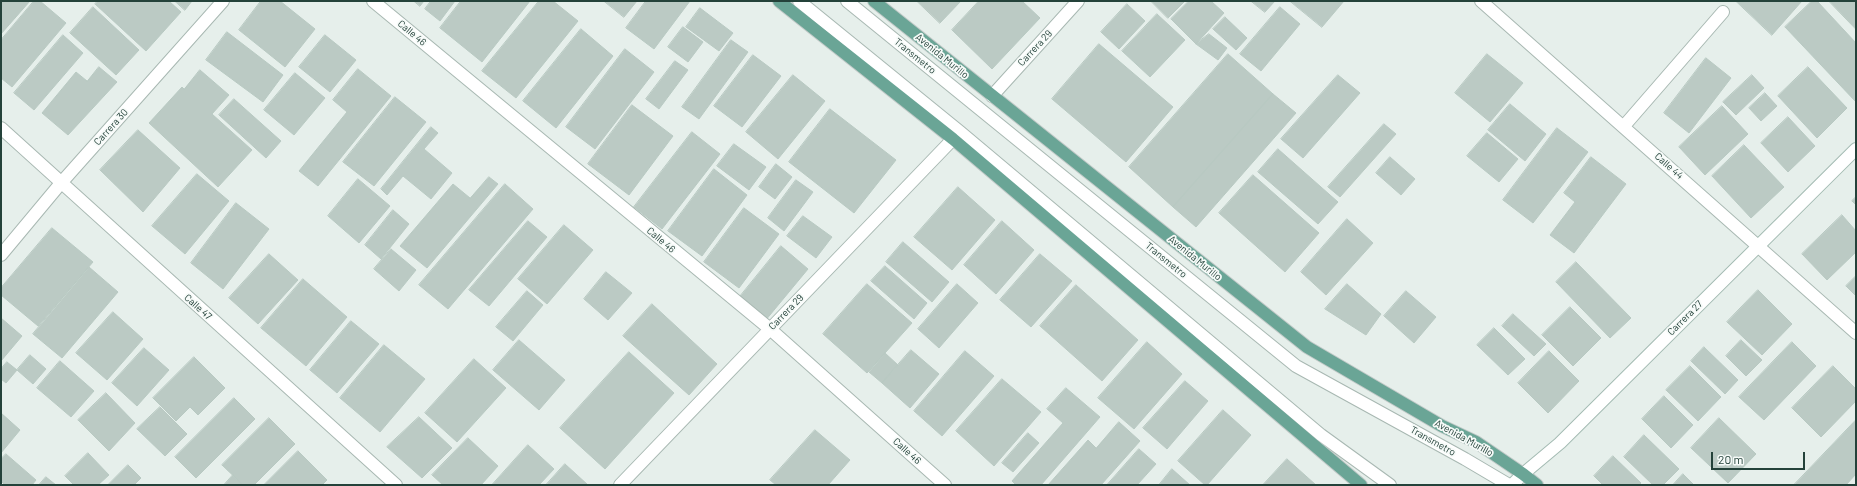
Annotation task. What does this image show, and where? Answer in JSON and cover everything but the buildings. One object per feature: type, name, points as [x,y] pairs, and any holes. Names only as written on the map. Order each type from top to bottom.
[{"type":"main road","points":[[779,1],[953,139],[1361,485]]},
{"type":"main road","name":"Avenida Murillo","points":[[874,1],[1307,347],[1442,426],[1476,442],[1537,485]]},
{"type":"street","name":"Carrera 30","points":[[1,255],[61,183],[223,1]]},
{"type":"street","name":"Calle 46","points":[[373,1],[770,329],[945,485]]},
{"type":"street","points":[[799,1],[960,132],[1321,435],[1390,485]]},
{"type":"street","name":"Transmetro","points":[[847,1],[1296,366],[1465,458],[1508,485]]},
{"type":"street","name":"Carrera 29","points":[[992,96],[1078,1]]},
{"type":"street","name":"Calle 44","points":[[1482,1],[1856,333]]},
{"type":"street","points":[[1624,126],[1723,12]]},
{"type":"street","name":"Calle 47","points":[[1,128],[396,485]]},
{"type":"street","name":"Carrera 29","points":[[620,485],[953,139]]},
{"type":"street","name":"Carrera 27","points":[[1512,485],[1560,443],[1856,149]]}]
